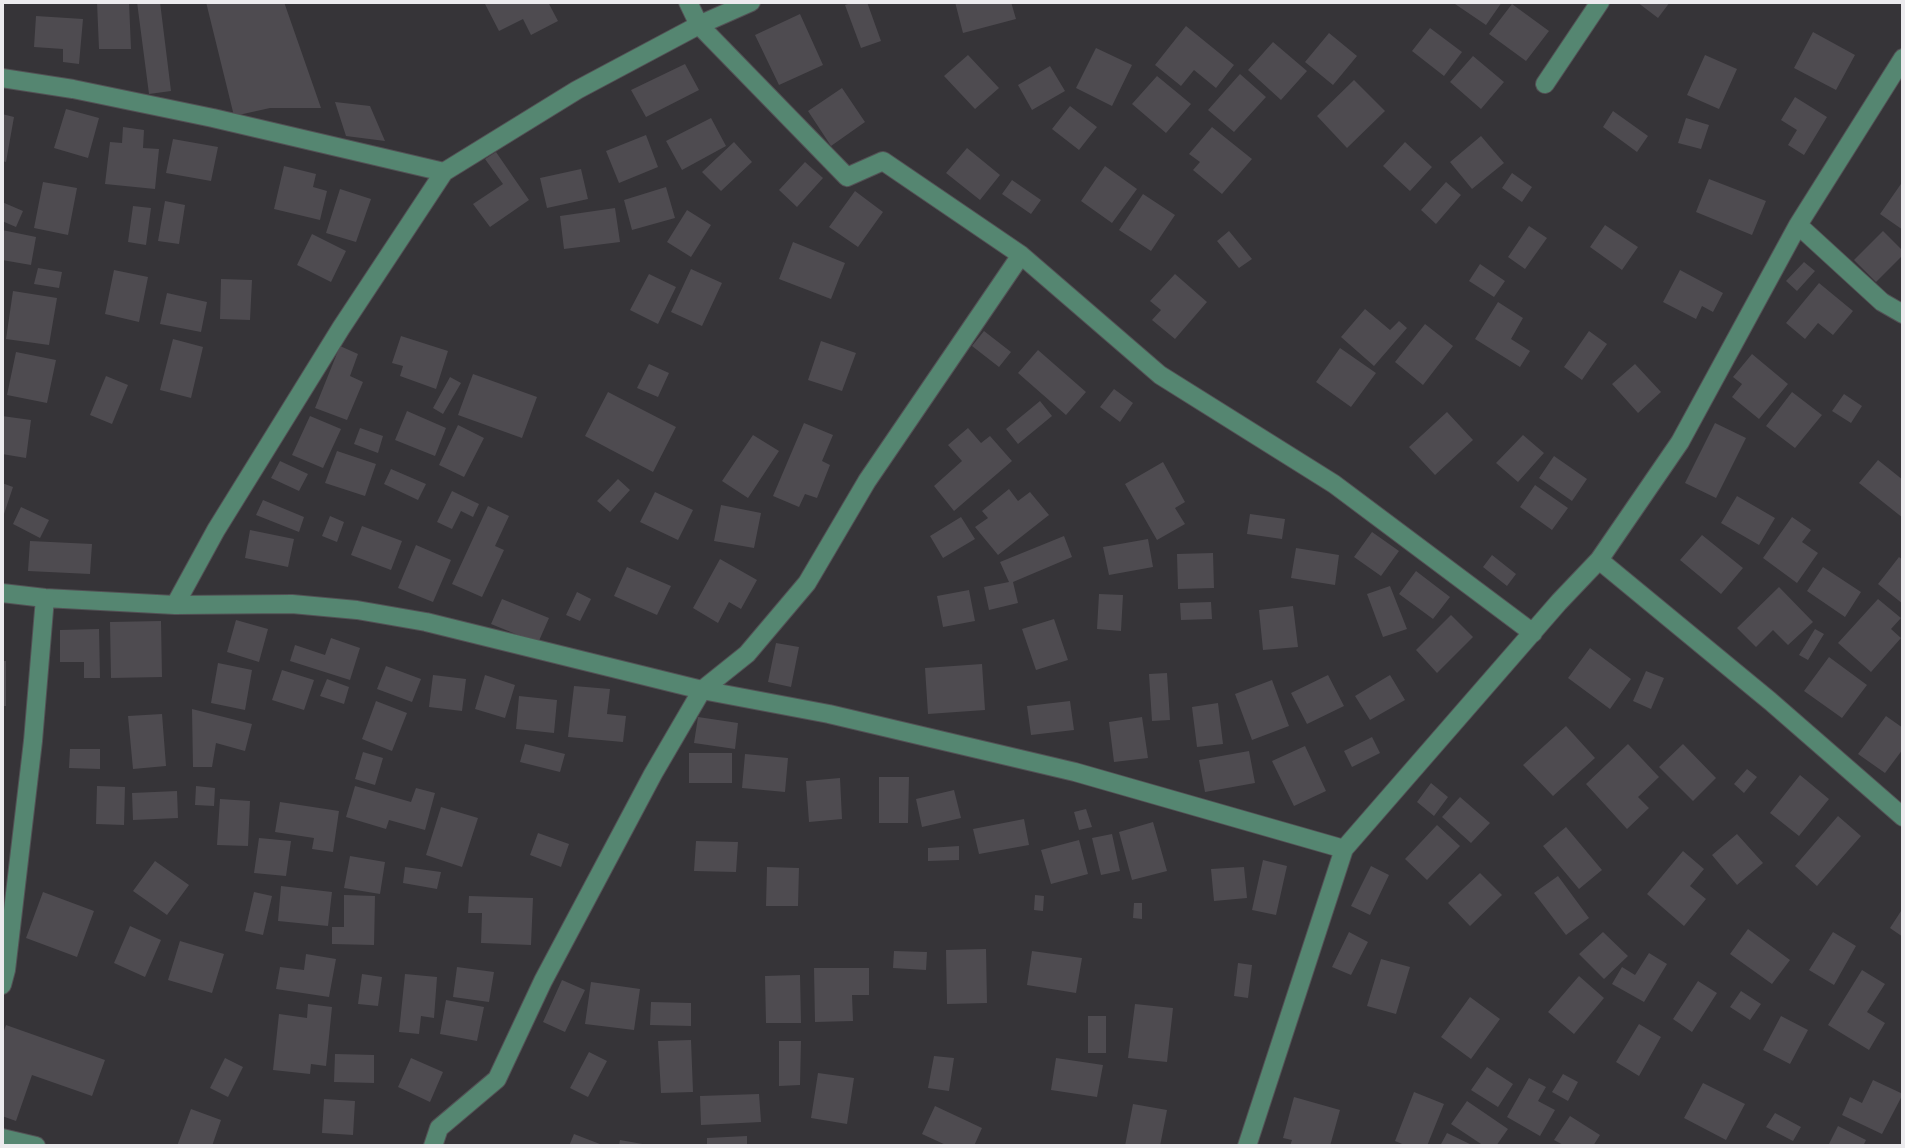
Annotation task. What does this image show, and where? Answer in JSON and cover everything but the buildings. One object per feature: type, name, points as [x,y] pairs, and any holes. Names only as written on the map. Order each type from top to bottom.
[{"type":"street","points":[[688,2],[699,25],[847,177],[883,161],[1021,255],[1160,375],[1334,484],[1533,632]]},
{"type":"street","points":[[175,605],[216,530],[320,362],[444,172],[577,90],[699,25],[751,2]]},
{"type":"street","points":[[1545,84],[1600,2]]},
{"type":"street","points":[[1248,1146],[1344,849],[1599,560],[1680,442],[1798,225],[1903,58]]},
{"type":"street","points":[[2,78],[73,89],[213,118],[444,172]]},
{"type":"street","points":[[1798,225],[1882,302],[1903,314]]},
{"type":"street","points":[[433,1146],[439,1128],[496,1079],[543,981],[653,774],[702,690],[747,654],[807,583],[867,481],[1021,255]]},
{"type":"street","points":[[1599,560],[1770,701],[1903,817]]},
{"type":"street","points":[[2,593],[175,605],[292,604],[357,610],[426,622],[702,690],[830,714],[1075,772],[1344,849]]},
{"type":"street","points":[[2,985],[33,741],[45,598]]},
{"type":"street","points":[[2,1138],[36,1146]]}]
